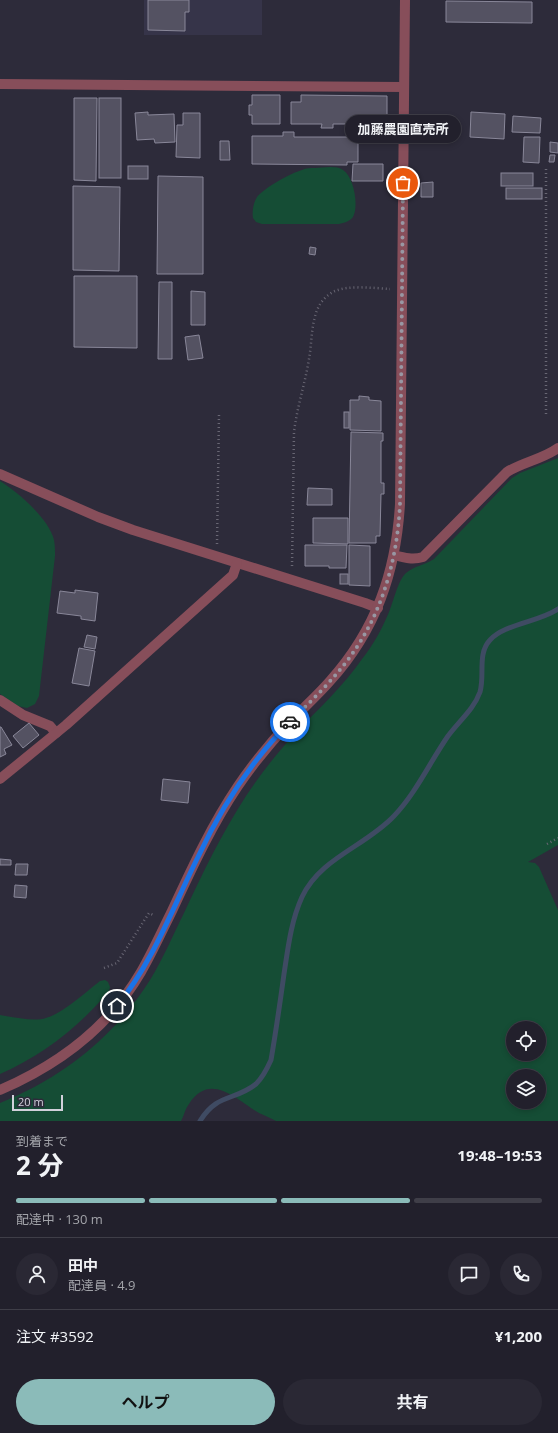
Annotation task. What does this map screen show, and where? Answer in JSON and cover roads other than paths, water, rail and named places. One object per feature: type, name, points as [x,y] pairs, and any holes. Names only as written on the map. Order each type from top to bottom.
[{"type":"street","points":[[0,1090],[34,1074],[68,1053],[108,1016],[126,995],[141,973],[210,832],[238,787],[275,739],[330,682],[344,665],[368,629],[378,608],[394,556],[399,526],[400,504],[405,0]]},
{"type":"street","points":[[0,84],[404,87]]},
{"type":"street","points":[[394,556],[410,559],[424,557],[507,472],[516,466],[546,455],[558,448]]},
{"type":"street","points":[[0,474],[116,524],[378,608]]},
{"type":"street","points":[[0,780],[56,733],[233,575],[237,563]]},
{"type":"street","points":[[0,700],[23,715],[50,726],[56,733]]},
{"type":"waterway","points":[[200,1121],[206,1112],[220,1101],[241,1093],[256,1084],[263,1076],[271,1060],[290,935],[298,906],[310,884],[320,872],[383,826],[402,807],[441,746],[474,704],[480,692],[482,658],[486,646],[490,640],[504,630],[541,617],[558,609]]},
{"type":"place","name":"加藤農園直売所","points":[[403,183]]}]
